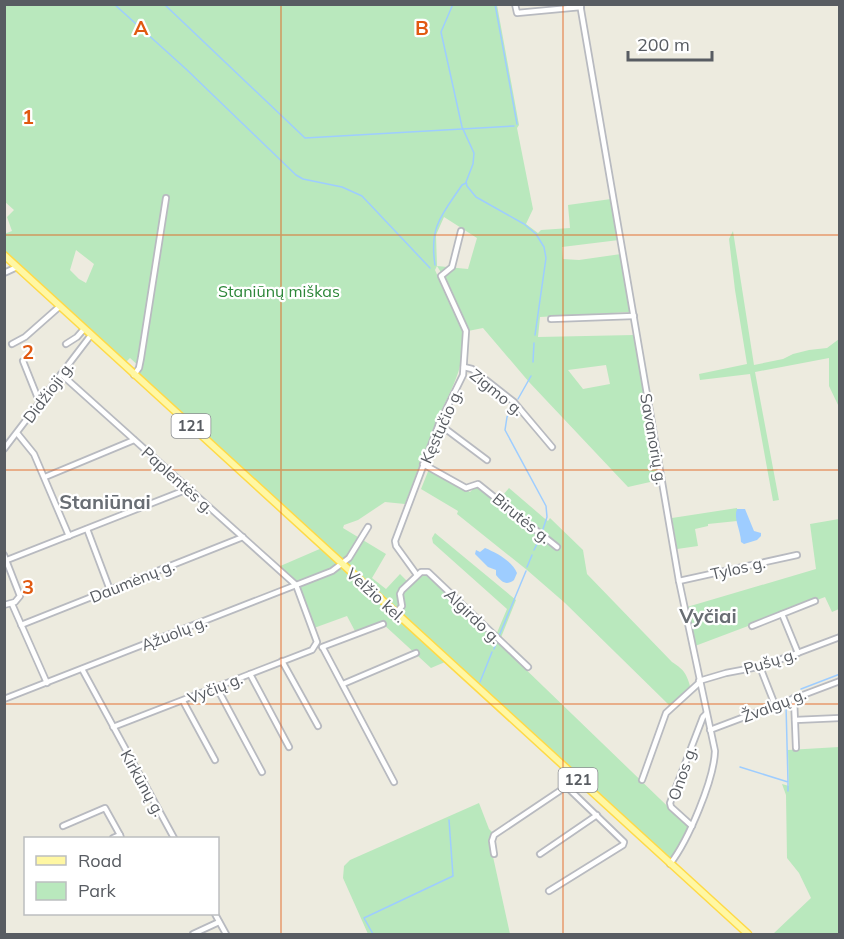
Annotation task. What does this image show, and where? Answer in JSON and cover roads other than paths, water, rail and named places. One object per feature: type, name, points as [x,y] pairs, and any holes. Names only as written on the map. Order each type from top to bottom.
[{"type":"main road","name":"Velžio kel.","points":[[4,255],[748,934]]},
{"type":"street","points":[[515,4],[517,13],[580,6]]},
{"type":"street","name":"Savanorių g.","points":[[580,6],[679,581],[715,751],[714,764],[692,826],[670,864]]},
{"type":"street","points":[[134,375],[139,368],[143,350],[166,198]]},
{"type":"street","name":"Kęstučio g.","points":[[417,575],[396,546],[395,541],[423,464],[439,424],[460,383],[464,367],[466,331],[441,276],[452,267],[461,231]]},
{"type":"street","points":[[4,273],[17,267]]},
{"type":"street","points":[[12,344],[25,337],[59,307]]},
{"type":"street","points":[[552,319],[634,316]]},
{"type":"street","points":[[66,344],[84,329]]},
{"type":"street","name":"Didžioji g.","points":[[4,449],[91,335]]},
{"type":"street","points":[[22,361],[37,396],[41,400]]},
{"type":"street","name":"Zigmo g.","points":[[464,367],[472,369],[514,402],[552,447]]},
{"type":"street","name":"Paplentės g.","points":[[61,374],[296,585]]},
{"type":"street","points":[[439,424],[487,460]]},
{"type":"street","points":[[17,433],[31,448],[69,536]]},
{"type":"street","points":[[45,477],[134,440]]},
{"type":"street","name":"Birutės g.","points":[[423,464],[466,488],[478,484],[557,547]]},
{"type":"street","points":[[4,606],[18,600],[20,593],[6,558],[188,489]]},
{"type":"street","points":[[342,564],[349,558],[368,527]]},
{"type":"street","points":[[87,529],[110,590]]},
{"type":"street","name":"Daumėnų g.","points":[[21,625],[243,537]]},
{"type":"street","name":"Tylos g.","points":[[679,581],[797,555]]},
{"type":"street","name":"Ąžuolų g.","points":[[5,698],[332,571],[342,564]]},
{"type":"street","name":"Algirdo g.","points":[[417,575],[423,571],[430,573],[528,667]]},
{"type":"street","points":[[395,613],[402,606],[401,592],[417,575]]},
{"type":"street","points":[[296,585],[317,645],[323,648],[394,782]]},
{"type":"street","points":[[752,626],[816,601]]},
{"type":"street","points":[[12,604],[47,683]]},
{"type":"street","points":[[782,614],[798,653]]},
{"type":"street","points":[[323,648],[383,624]]},
{"type":"street","name":"Pušų g.","points":[[699,681],[760,667],[840,638]]},
{"type":"street","name":"Vyčių g.","points":[[113,727],[312,650],[317,645]]},
{"type":"street","points":[[343,684],[417,653]]},
{"type":"street","points":[[282,661],[318,726]]},
{"type":"street","points":[[760,667],[775,705]]},
{"type":"street","points":[[82,669],[113,727]]},
{"type":"street","points":[[250,674],[289,747]]},
{"type":"street","points":[[642,780],[666,713],[699,681]]},
{"type":"street","name":"Žvalgų g.","points":[[710,730],[840,681]]},
{"type":"street","points":[[216,688],[262,771]]},
{"type":"street","points":[[794,698],[796,748]]},
{"type":"street","points":[[183,701],[215,760]]},
{"type":"street","name":"Onos g.","points":[[692,826],[671,807],[670,802],[706,714]]},
{"type":"street","points":[[795,720],[840,718]]},
{"type":"street","name":"Kirkūnų g.","points":[[113,727],[173,837]]},
{"type":"street","points":[[494,854],[492,841],[494,835],[566,788],[624,840],[624,843],[549,891]]},
{"type":"street","points":[[588,806],[597,797]]},
{"type":"street","points":[[63,826],[105,808],[121,837]]},
{"type":"street","points":[[540,854],[597,815]]},
{"type":"street","points":[[216,915],[226,934]]},
{"type":"street","points":[[193,934],[219,922]]},
{"type":"water","points":[[737,509],[745,509],[754,531],[761,533],[757,540],[744,544],[741,542],[736,516]]},
{"type":"water","points":[[485,548],[512,565],[517,573],[514,580],[509,583],[502,581],[496,575],[496,570],[488,567],[475,554],[476,550],[480,552]]},
{"type":"waterway","points":[[114,4],[186,69],[296,175],[303,179],[342,187],[362,196],[430,268]]},
{"type":"waterway","points":[[164,4],[305,138],[514,126]]},
{"type":"waterway","points":[[453,4],[441,32],[462,127],[474,153],[473,164],[466,182],[476,197],[524,224],[536,234],[544,247],[546,258],[535,335]]},
{"type":"waterway","points":[[495,4],[517,124]]},
{"type":"waterway","points":[[435,265],[434,240],[439,222],[448,205],[462,185],[466,183]]},
{"type":"waterway","points":[[533,362],[534,343]]},
{"type":"waterway","points":[[518,399],[531,376]]},
{"type":"waterway","points":[[514,406],[507,417],[505,430],[546,506],[547,517],[542,532]]},
{"type":"waterway","points":[[534,550],[540,538]]},
{"type":"waterway","points":[[527,567],[532,555]]},
{"type":"waterway","points":[[499,636],[526,571]]},
{"type":"waterway","points":[[494,649],[497,641]]},
{"type":"waterway","points":[[480,682],[492,652]]},
{"type":"waterway","points":[[801,689],[840,674]]},
{"type":"waterway","points":[[740,767],[788,782],[786,705]]},
{"type":"waterway","points":[[788,783],[788,791]]},
{"type":"waterway","points":[[373,934],[364,918],[453,876],[449,820]]},
{"type":"district","name":"Staniūnai","points":[[105,502]]},
{"type":"district","name":"Vyčiai","points":[[708,616]]},
{"type":"park label","name":"Staniūnų miškas","points":[[279,291]]}]
